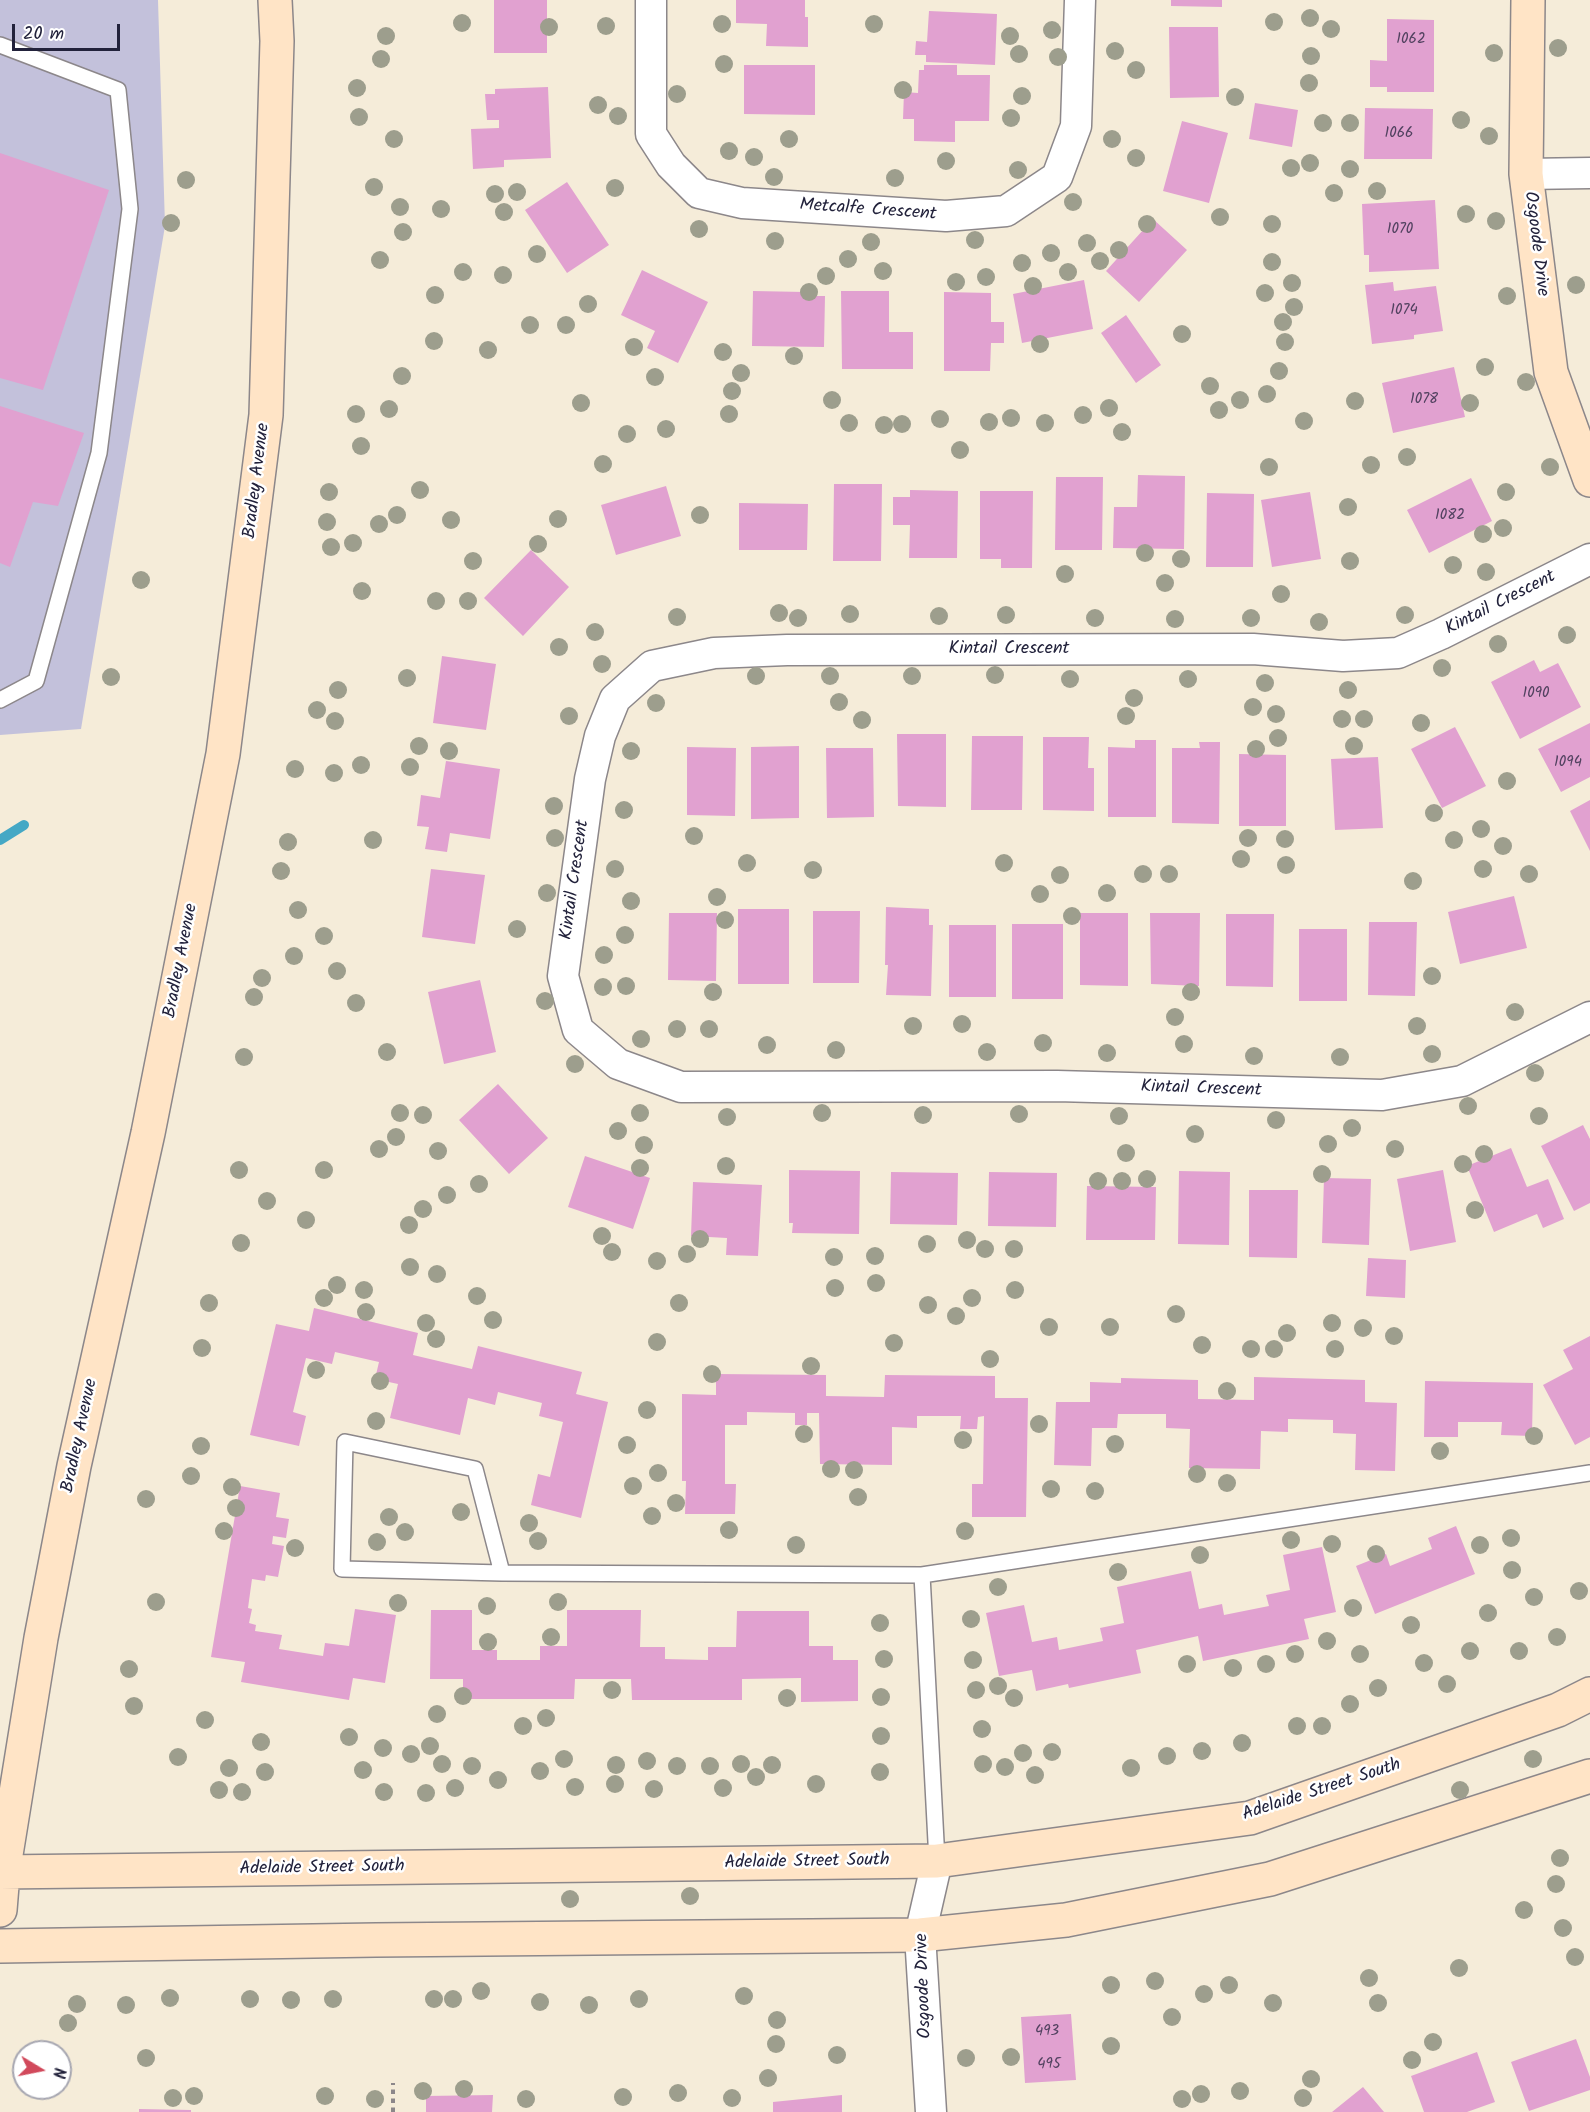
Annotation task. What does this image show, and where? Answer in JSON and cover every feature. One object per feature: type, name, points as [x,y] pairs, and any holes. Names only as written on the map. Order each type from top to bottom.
[{"type":"street","name":"Bradley Avenue","points":[[0,1910],[2,1873],[41,1638],[74,1466],[148,1133],[223,754],[266,415],[277,41],[274,0]]},
{"type":"street","name":"Metcalfe Crescent","points":[[651,0],[651,134],[671,165],[699,193],[742,203],[946,216],[1006,211],[1058,177],[1076,126],[1080,0]]},
{"type":"street","name":"Osgoode Drive","points":[[1528,0],[1526,174],[1551,372],[1590,480]]},
{"type":"street","points":[[1526,174],[1590,173]]},
{"type":"street","name":"Kintail Crescent","points":[[1590,559],[1441,634],[1398,653],[1343,656],[1253,650],[787,650],[714,653],[652,666],[615,699],[600,736],[590,779],[563,976],[578,1030],[618,1064],[681,1087],[1057,1086],[1382,1095],[1462,1081],[1590,1017]]},
{"type":"street","name":"Adelaide Street South","points":[[2,1873],[937,1861],[1250,1818],[1558,1710],[1590,1694]]},
{"type":"street","points":[[0,1946],[920,1935],[1066,1920],[1270,1879],[1590,1776]]},
{"type":"street","name":"Osgoode Drive","points":[[931,2112],[920,1935],[937,1861]]},
{"type":"lane","points":[[0,45],[118,90],[130,209],[99,453],[36,681],[0,700]]},
{"type":"lane","points":[[502,1573],[475,1469],[345,1442],[342,1569],[502,1573],[922,1575],[1590,1473]]},
{"type":"lane","points":[[922,1575],[937,1861]]},
{"type":"path","points":[[393,2084],[393,2112]]},
{"type":"shaded area","points":[[0,0],[158,0],[165,226],[81,729],[0,735]]},
{"type":"building","points":[[494,0],[547,0],[547,53],[494,53]]},
{"type":"building","points":[[736,0],[805,0],[805,17],[808,17],[808,47],[766,46],[767,24],[736,23]]},
{"type":"building","points":[[1171,0],[1222,0],[1222,7],[1171,6]]},
{"type":"building","points":[[929,11],[997,14],[995,65],[926,62],[926,55],[915,55],[916,41],[927,42]]},
{"type":"building","points":[[1387,19],[1434,20],[1434,92],[1387,92],[1387,87],[1370,87],[1370,60],[1387,61]]},
{"type":"building","points":[[1169,27],[1218,27],[1219,97],[1170,98]]},
{"type":"building","points":[[744,65],[815,65],[815,115],[744,114]]},
{"type":"building","points":[[924,65],[957,65],[957,75],[990,75],[989,121],[955,121],[955,142],[914,141],[914,119],[903,119],[904,92],[918,93],[919,70],[924,70]]},
{"type":"building","points":[[548,87],[551,158],[504,160],[504,167],[473,169],[471,129],[499,128],[499,120],[487,120],[485,94],[495,94],[495,89]]},
{"type":"building","points":[[1255,103],[1298,110],[1292,147],[1249,139]]},
{"type":"building","points":[[1365,108],[1433,109],[1432,159],[1364,159]]},
{"type":"building","points":[[1182,121],[1228,133],[1209,203],[1163,191]]},
{"type":"building","points":[[0,153],[109,190],[43,390],[0,378]]},
{"type":"building","points":[[567,182],[609,245],[567,273],[525,210]]},
{"type":"building","points":[[1435,200],[1439,269],[1369,272],[1369,255],[1364,255],[1362,204]]},
{"type":"building","points":[[1153,219],[1187,250],[1139,302],[1106,271]]},
{"type":"building","points":[[642,270],[708,302],[678,363],[647,348],[655,331],[621,315]]},
{"type":"building","points":[[1084,280],[1093,329],[1022,343],[1013,294]]},
{"type":"building","points":[[1393,282],[1394,291],[1436,286],[1443,331],[1414,335],[1414,339],[1372,344],[1365,285]]},
{"type":"building","points":[[753,291],[805,292],[805,296],[825,296],[824,347],[752,346]]},
{"type":"building","points":[[841,291],[889,291],[889,332],[913,332],[913,369],[842,369]]},
{"type":"building","points":[[944,292],[991,293],[991,322],[1004,322],[1004,343],[991,343],[990,371],[944,371]]},
{"type":"building","points":[[1126,315],[1161,365],[1136,383],[1101,333]]},
{"type":"building","points":[[1454,367],[1465,417],[1393,433],[1382,383]]},
{"type":"building","points":[[0,406],[84,433],[58,506],[33,502],[10,567],[0,563]]},
{"type":"building","points":[[1138,475],[1185,476],[1184,549],[1113,548],[1114,507],[1137,507]]},
{"type":"building","points":[[1056,477],[1103,477],[1102,550],[1055,550]]},
{"type":"building","points":[[1471,478],[1492,521],[1429,553],[1407,510]]},
{"type":"building","points":[[834,484],[882,484],[881,561],[833,561]]},
{"type":"building","points":[[666,486],[681,536],[616,555],[601,505]]},
{"type":"building","points":[[910,490],[958,491],[957,558],[909,558],[910,525],[893,525],[893,497],[910,497]]},
{"type":"building","points":[[980,491],[1033,491],[1032,568],[1001,568],[1001,559],[980,559]]},
{"type":"building","points":[[1310,492],[1321,559],[1272,567],[1261,500]]},
{"type":"building","points":[[1207,493],[1254,494],[1253,567],[1206,567]]},
{"type":"building","points":[[739,503],[808,504],[807,550],[739,550]]},
{"type":"building","points":[[531,550],[569,587],[523,636],[484,598]]},
{"type":"building","points":[[442,656],[496,664],[486,730],[433,723]]},
{"type":"building","points":[[1534,660],[1540,672],[1558,663],[1581,707],[1520,739],[1491,682]]},
{"type":"building","points":[[1590,723],[1590,777],[1561,792],[1538,749]]},
{"type":"building","points":[[1455,727],[1486,786],[1442,808],[1411,749]]},
{"type":"building","points":[[897,734],[946,734],[946,807],[898,806]]},
{"type":"building","points":[[972,736],[1023,736],[1022,810],[971,810]]},
{"type":"building","points":[[1043,737],[1089,737],[1088,768],[1094,768],[1094,811],[1043,810]]},
{"type":"building","points":[[1135,740],[1156,740],[1156,817],[1108,817],[1108,747],[1135,748]]},
{"type":"building","points":[[1199,742],[1220,742],[1219,824],[1172,823],[1172,748],[1200,748]]},
{"type":"building","points":[[799,746],[799,818],[751,819],[751,747]]},
{"type":"building","points":[[687,747],[736,748],[735,816],[687,815]]},
{"type":"building","points":[[826,748],[873,748],[874,817],[827,818]]},
{"type":"building","points":[[1239,754],[1286,755],[1286,826],[1239,826]]},
{"type":"building","points":[[1378,757],[1383,828],[1335,830],[1331,759]]},
{"type":"building","points":[[446,761],[500,769],[490,839],[450,833],[447,852],[425,849],[429,827],[417,826],[421,795],[440,798]]},
{"type":"building","points":[[1590,800],[1590,851],[1570,811]]},
{"type":"building","points":[[431,869],[485,875],[475,944],[422,937]]},
{"type":"building","points":[[1514,896],[1527,948],[1460,964],[1448,912]]},
{"type":"building","points":[[886,907],[929,909],[929,925],[933,925],[931,996],[886,995],[888,965],[885,965]]},
{"type":"building","points":[[738,909],[789,909],[789,984],[738,984]]},
{"type":"building","points":[[813,911],[860,911],[859,983],[813,983]]},
{"type":"building","points":[[669,913],[717,913],[716,981],[668,980]]},
{"type":"building","points":[[1080,913],[1128,913],[1128,986],[1080,985]]},
{"type":"building","points":[[1150,913],[1200,913],[1199,986],[1151,984]]},
{"type":"building","points":[[1226,914],[1274,914],[1273,987],[1226,986]]},
{"type":"building","points":[[1369,922],[1417,922],[1415,996],[1368,995]]},
{"type":"building","points":[[1012,924],[1063,924],[1063,999],[1012,999]]},
{"type":"building","points":[[949,925],[996,925],[996,997],[949,997]]},
{"type":"building","points":[[1299,929],[1347,929],[1347,1001],[1299,1001]]},
{"type":"building","points":[[480,980],[496,1052],[444,1064],[428,992]]},
{"type":"building","points":[[498,1084],[548,1138],[509,1174],[459,1120]]},
{"type":"building","points":[[1583,1125],[1590,1139],[1590,1203],[1574,1211],[1541,1146]]},
{"type":"building","points":[[1511,1148],[1527,1187],[1548,1179],[1564,1219],[1543,1228],[1537,1214],[1494,1232],[1467,1166]]},
{"type":"building","points":[[585,1156],[650,1178],[633,1229],[568,1207]]},
{"type":"building","points":[[789,1170],[860,1171],[859,1234],[792,1233],[793,1223],[789,1223]]},
{"type":"building","points":[[1443,1170],[1456,1242],[1410,1251],[1397,1179]]},
{"type":"building","points":[[1179,1171],[1230,1172],[1229,1245],[1178,1244]]},
{"type":"building","points":[[891,1172],[958,1173],[957,1225],[890,1224]]},
{"type":"building","points":[[989,1172],[1057,1173],[1056,1227],[988,1226]]},
{"type":"building","points":[[1324,1178],[1371,1179],[1369,1245],[1322,1243]]},
{"type":"building","points":[[693,1182],[762,1185],[758,1256],[726,1255],[727,1238],[691,1236]]},
{"type":"building","points":[[1087,1186],[1156,1187],[1155,1240],[1086,1240]]},
{"type":"building","points":[[1249,1190],[1298,1190],[1297,1258],[1249,1257]]},
{"type":"building","points":[[1368,1258],[1406,1260],[1405,1298],[1366,1296]]},
{"type":"building","points":[[314,1308],[418,1333],[413,1355],[472,1369],[478,1346],[582,1372],[576,1394],[608,1402],[581,1518],[531,1505],[538,1474],[550,1477],[563,1422],[539,1416],[542,1403],[498,1392],[495,1405],[468,1398],[460,1435],[390,1418],[398,1384],[375,1379],[379,1362],[335,1352],[332,1364],[306,1358],[293,1412],[306,1416],[299,1446],[250,1435],[276,1324],[309,1331]]},
{"type":"building","points":[[1590,1336],[1590,1437],[1575,1445],[1543,1385],[1573,1369],[1563,1350]]},
{"type":"building","points":[[716,1374],[826,1375],[826,1396],[884,1397],[885,1375],[995,1376],[995,1398],[1028,1398],[1026,1517],[972,1517],[972,1484],[983,1484],[984,1416],[978,1417],[977,1429],[960,1429],[961,1416],[917,1416],[917,1428],[892,1427],[892,1465],[820,1464],[819,1413],[807,1413],[807,1425],[795,1425],[795,1413],[747,1412],[747,1425],[725,1425],[725,1484],[736,1484],[735,1514],[685,1514],[686,1481],[682,1481],[682,1394],[716,1395]]},
{"type":"building","points":[[1254,1377],[1365,1380],[1365,1402],[1397,1403],[1395,1471],[1355,1470],[1356,1434],[1333,1433],[1333,1420],[1288,1419],[1288,1432],[1261,1431],[1260,1469],[1189,1468],[1190,1429],[1166,1428],[1166,1414],[1118,1414],[1117,1428],[1092,1428],[1091,1466],[1054,1465],[1056,1402],[1090,1402],[1090,1382],[1121,1383],[1121,1378],[1198,1380],[1198,1399],[1254,1400]]},
{"type":"building","points":[[1425,1381],[1533,1383],[1532,1436],[1501,1435],[1502,1422],[1458,1422],[1458,1437],[1424,1437]]},
{"type":"building","points":[[240,1486],[280,1493],[276,1517],[289,1519],[286,1538],[273,1536],[272,1544],[284,1546],[278,1577],[266,1575],[265,1581],[252,1579],[248,1608],[252,1609],[249,1623],[256,1625],[255,1631],[282,1635],[279,1649],[323,1656],[325,1643],[349,1646],[355,1609],[396,1615],[385,1683],[353,1678],[349,1700],[241,1682],[245,1662],[211,1657]]},
{"type":"building","points":[[1456,1526],[1475,1574],[1375,1614],[1356,1566],[1386,1554],[1390,1566],[1432,1549],[1428,1538]]},
{"type":"building","points":[[1322,1547],[1336,1612],[1304,1619],[1309,1639],[1203,1661],[1198,1636],[1136,1650],[1141,1673],[1069,1688],[1068,1684],[1036,1691],[1032,1670],[999,1676],[986,1613],[1024,1605],[1032,1642],[1057,1637],[1059,1650],[1103,1641],[1100,1628],[1124,1623],[1117,1587],[1191,1571],[1199,1609],[1222,1604],[1224,1615],[1269,1606],[1266,1595],[1290,1590],[1283,1555]]},
{"type":"building","points":[[431,1610],[472,1610],[472,1650],[497,1650],[497,1660],[540,1660],[540,1646],[567,1646],[567,1610],[641,1610],[640,1647],[665,1647],[665,1659],[708,1660],[708,1647],[736,1647],[737,1611],[809,1611],[809,1646],[833,1646],[833,1660],[858,1660],[858,1701],[801,1702],[801,1678],[742,1679],[742,1700],[632,1700],[631,1679],[575,1679],[574,1699],[463,1699],[463,1679],[430,1679]]},
{"type":"building","points":[[1071,2014],[1076,2080],[1025,2083],[1021,2017]]},
{"type":"building","points":[[1576,2039],[1590,2077],[1590,2090],[1529,2111],[1511,2062]]},
{"type":"building","points":[[1477,2052],[1495,2102],[1467,2112],[1424,2112],[1411,2076]]},
{"type":"building","points":[[1363,2087],[1384,2112],[1332,2112]]},
{"type":"building","points":[[493,2095],[492,2112],[426,2112],[426,2096]]},
{"type":"building","points":[[842,2095],[842,2112],[773,2112],[773,2102]]},
{"type":"building","points":[[139,2109],[191,2110],[191,2112],[139,2112]]},
{"type":"waterway","points":[[0,840],[24,825]]}]
